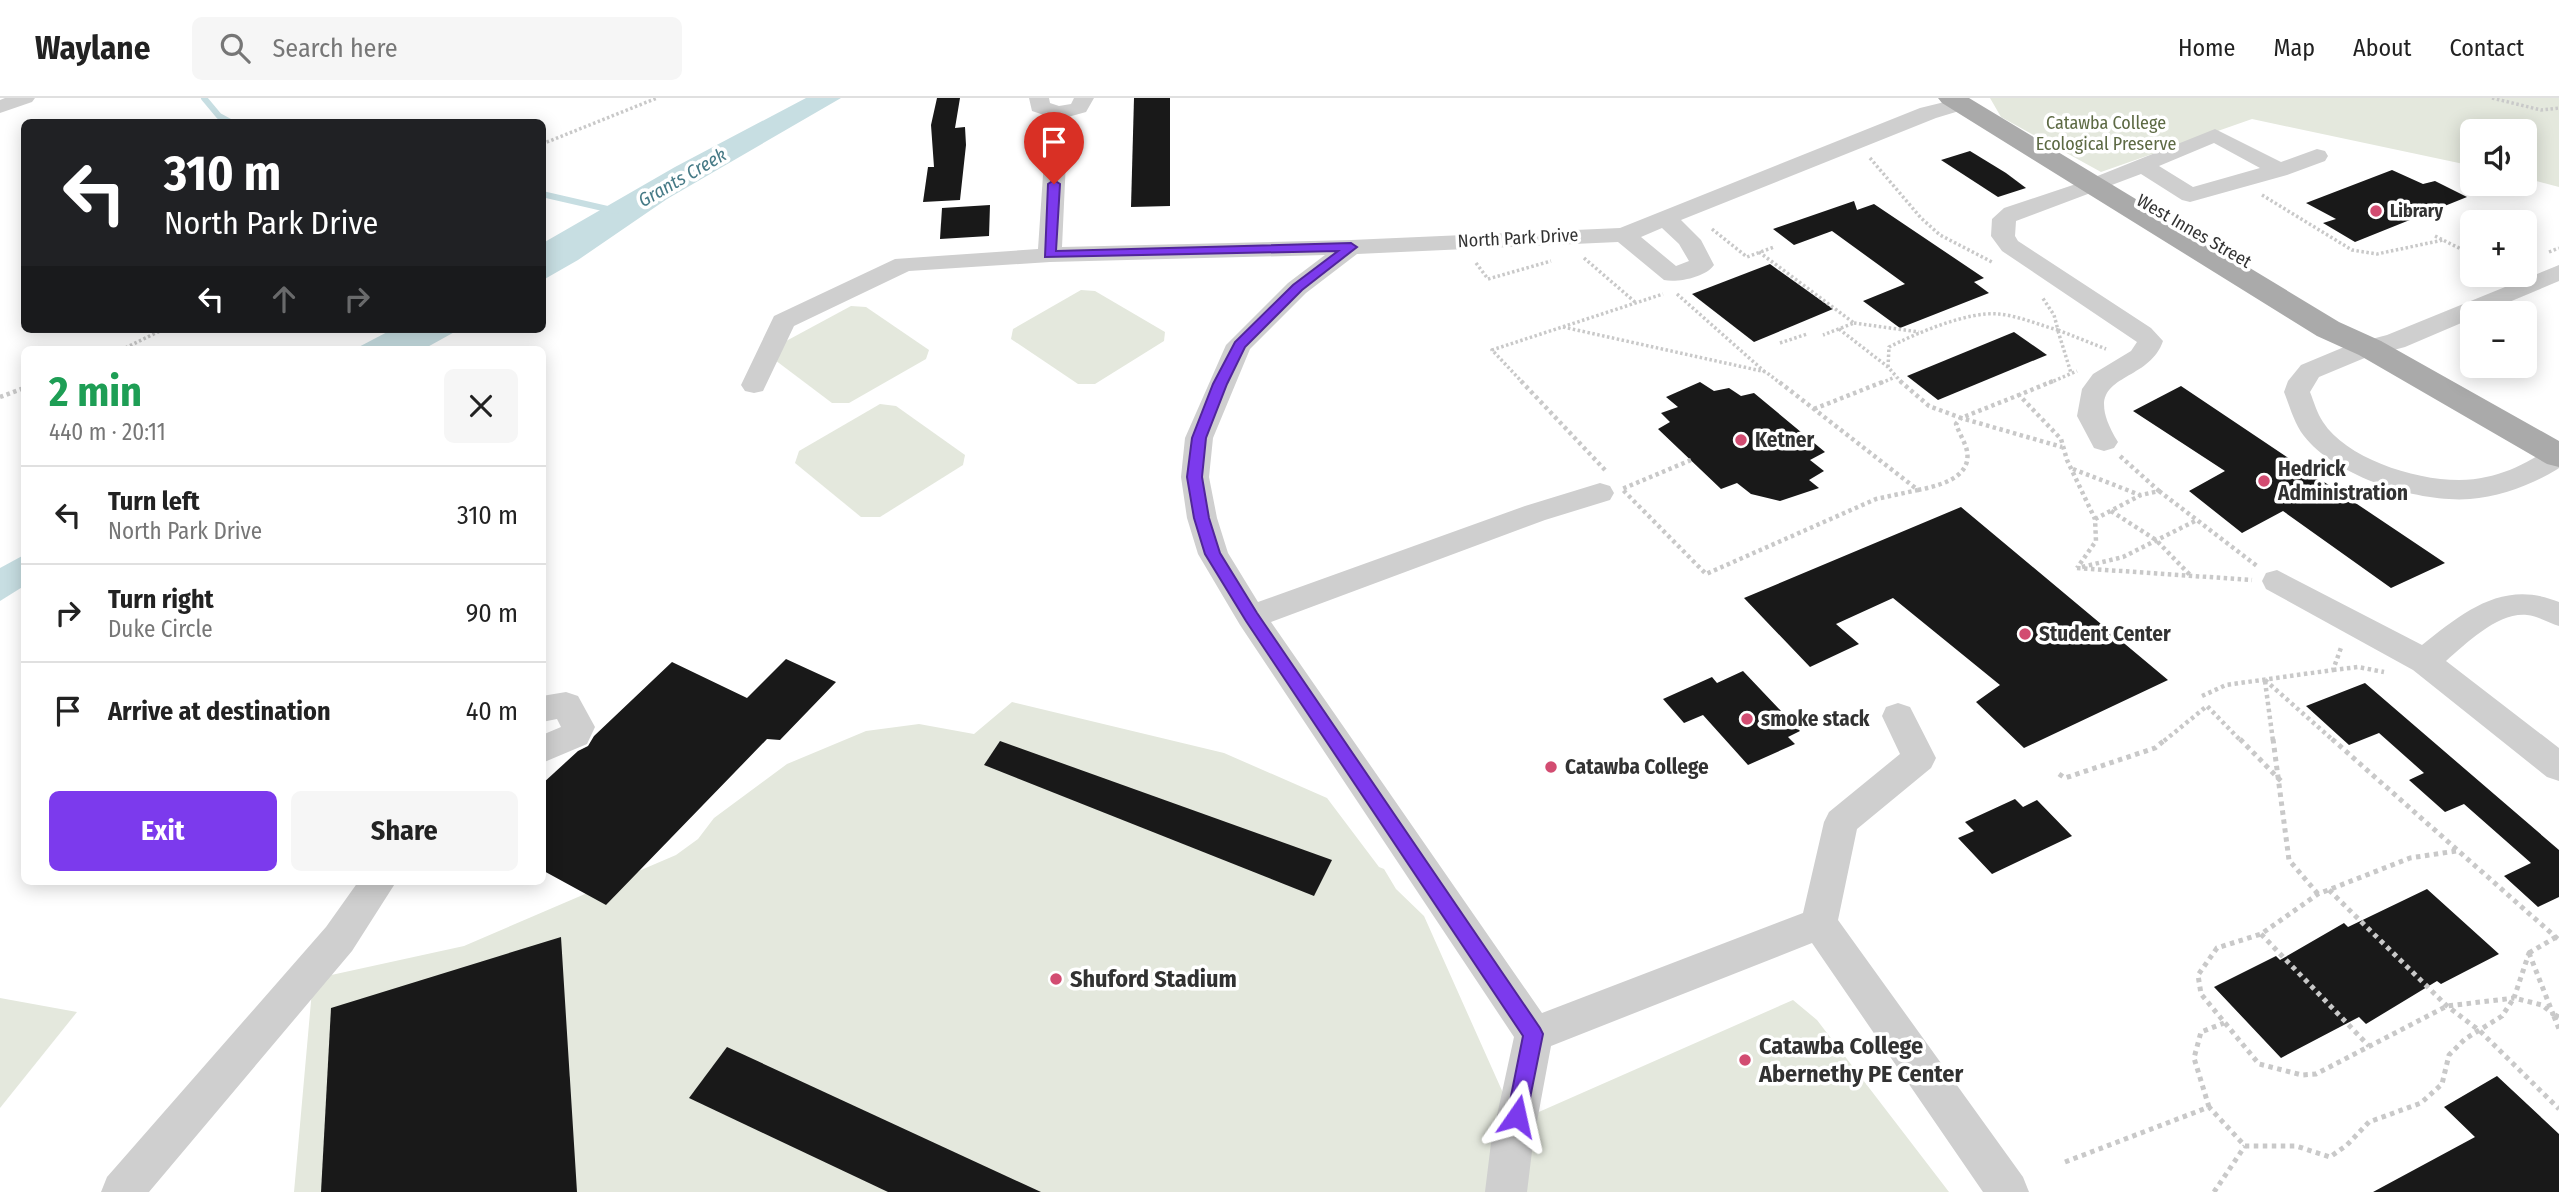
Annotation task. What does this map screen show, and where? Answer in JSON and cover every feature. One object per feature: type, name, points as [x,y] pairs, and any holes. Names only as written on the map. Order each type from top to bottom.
[{"type":"main road","name":"West Innes Street","points":[[1958,101],[2007,132],[2100,183],[2328,329],[2370,348],[2558,455]]},
{"type":"street","points":[[0,107],[25,98]]},
{"type":"street","points":[[1040,98],[1037,104],[1040,107],[1058,113],[1079,108],[1084,98]]},
{"type":"street","points":[[1900,98],[1928,113]]},
{"type":"street","name":"North Park Drive","points":[[754,385],[783,321],[904,264],[1050,255],[1351,247],[1624,235],[1958,101]]},
{"type":"street","points":[[1050,255],[1058,113]]},
{"type":"street","points":[[2104,442],[2090,417],[2093,390],[2109,372],[2143,356],[2149,349],[2150,341],[2142,333],[2010,246],[2003,236],[2004,219],[2012,213],[2100,183],[2215,135],[2279,170]]},
{"type":"street","points":[[2141,165],[2190,195],[2279,170],[2317,156]]},
{"type":"street","points":[[1624,235],[1673,275],[1702,265],[1698,251],[1684,233],[1665,219]]},
{"type":"street","points":[[1351,247],[1297,288],[1239,345],[1199,438],[1195,477],[1202,518],[1213,554],[1251,617],[1534,1034],[1512,1143],[1506,1192]]},
{"type":"street","points":[[2558,455],[2532,471],[2486,488],[2464,490],[2406,481],[2357,463],[2330,445],[2314,429],[2297,392],[2301,381],[2310,372],[2370,348],[2396,341],[2559,272]]},
{"type":"street","points":[[1251,617],[1509,523],[1611,491]]},
{"type":"street","points":[[2277,582],[2424,660],[2559,767]]},
{"type":"street","points":[[2424,660],[2468,625],[2515,604],[2538,605],[2559,615]]},
{"type":"street","points":[[546,708],[566,705],[579,726],[575,735],[546,748]]},
{"type":"street","points":[[1898,716],[1919,758],[1842,822],[1819,923],[2008,1192]]},
{"type":"street","points":[[122,1192],[339,939],[376,885]]},
{"type":"street","points":[[1534,1034],[1819,923]]},
{"type":"path","points":[[546,142],[657,98]]},
{"type":"path","points":[[2492,98],[2541,110],[2559,108]]},
{"type":"path","points":[[1866,153],[1921,218],[1940,235],[1995,264]]},
{"type":"path","points":[[2238,181],[2352,250],[2376,254],[2443,240]]},
{"type":"path","points":[[1706,224],[1747,257],[1774,247]]},
{"type":"path","points":[[2435,236],[2460,248]]},
{"type":"path","points":[[1759,252],[1854,323],[1920,332]]},
{"type":"path","points":[[1579,253],[1636,302]]},
{"type":"path","points":[[1472,258],[1488,279],[1553,260]]},
{"type":"path","points":[[1918,490],[1766,372],[1673,290],[1492,349],[1611,491],[1706,574],[1876,499],[1948,484],[1966,464],[1967,452],[1956,424],[1961,418],[2083,368]]},
{"type":"path","points":[[2034,290],[2054,315],[2071,373],[2070,381]]},
{"type":"path","points":[[1888,367],[1889,347],[1920,332],[1996,313],[2058,330],[2118,353]]},
{"type":"path","points":[[1822,335],[1854,323]]},
{"type":"path","points":[[1563,327],[1766,372]]},
{"type":"path","points":[[1839,329],[1888,367],[1895,377],[1928,406],[2062,447]]},
{"type":"path","points":[[129,346],[156,333]]},
{"type":"path","points":[[1780,343],[1807,334]]},
{"type":"path","points":[[1814,410],[1895,377]]},
{"type":"path","points":[[0,397],[21,389]]},
{"type":"path","points":[[2020,395],[2061,439]]},
{"type":"path","points":[[2063,427],[2062,447],[2095,519],[2096,541],[2077,568]]},
{"type":"path","points":[[2104,442],[2159,491],[2277,582]]},
{"type":"path","points":[[1611,491],[1691,460]]},
{"type":"path","points":[[2073,469],[2140,495]]},
{"type":"path","points":[[2095,519],[2140,495],[2159,491]]},
{"type":"path","points":[[2111,511],[2156,540],[2191,576]]},
{"type":"path","points":[[2077,568],[2123,557],[2197,520]]},
{"type":"path","points":[[2077,568],[2277,582]]},
{"type":"path","points":[[2333,670],[2351,621]]},
{"type":"path","points":[[2202,696],[2227,685],[2358,667],[2385,672],[2395,678]]},
{"type":"path","points":[[2265,680],[2290,860],[2318,894]]},
{"type":"path","points":[[2224,1023],[2201,1032],[2194,1058],[2209,1107],[2245,1146],[2296,1146],[2320,1151],[2330,1157],[2347,1145],[2370,1122],[2421,1103],[2442,1084],[2449,1055],[2465,1039],[2502,1016],[2514,998],[2529,954],[2557,938],[2265,680]]},
{"type":"path","points":[[2059,774],[2065,778],[2155,748],[2207,706],[2281,781]]},
{"type":"path","points":[[2456,851],[2410,858],[2318,894],[2261,934],[2217,948],[2198,975],[2201,994],[2259,1063],[2302,1075],[2316,1073],[2447,1006],[2514,998],[2542,1005],[2556,1015]]},
{"type":"path","points":[[2329,890],[2447,1006],[2480,1031],[2559,1109]]},
{"type":"path","points":[[2261,934],[2370,1046]]},
{"type":"path","points":[[2529,954],[2556,1015],[2559,1029]]},
{"type":"path","points":[[2065,1162],[2209,1107]]},
{"type":"path","points":[[2214,1192],[2245,1146]]},
{"type":"green space","name":"Catawba College Ecological Preserve","points":[[1990,98],[2559,98],[2559,187],[2537,181],[2537,119],[2460,119],[2460,163],[2252,119],[2101,172],[2001,117]]},
{"type":"green space","points":[[1081,290],[1095,291],[1165,332],[1164,341],[1095,384],[1078,384],[1011,339],[1013,329]]},
{"type":"green space","points":[[851,306],[866,307],[929,350],[926,359],[849,403],[832,403],[771,357],[775,347]]},
{"type":"green space","points":[[880,404],[896,406],[965,455],[963,465],[880,517],[861,517],[795,463],[799,451]]},
{"type":"green space","name":"Shuford Stadium","points":[[1012,702],[1224,753],[1327,798],[1379,867],[1384,869],[1396,889],[1424,916],[1516,1122],[1793,1000],[1817,1020],[1949,1192],[294,1192],[313,979],[464,946],[676,855],[698,839],[714,818],[787,764],[866,731],[919,724],[974,734]]},
{"type":"green space","points":[[0,998],[77,1012],[0,1108]]},
{"type":"water","name":"Grants Creek","points":[[806,98],[841,98],[667,199],[578,260],[546,278],[546,241],[675,167]]},
{"type":"water","points":[[385,333],[453,333],[429,346],[361,346]]},
{"type":"water","points":[[21,557],[21,588],[0,601],[0,568]]},
{"type":"building","points":[[937,98],[960,98],[955,128],[965,127],[966,145],[960,200],[923,202],[928,167],[934,167],[931,125]]},
{"type":"building","points":[[1134,98],[1170,98],[1170,206],[1131,207]]},
{"type":"building","points":[[1970,151],[2026,188],[1998,197],[1941,160]]},
{"type":"building","name":"Library","points":[[2392,170],[2423,184],[2435,181],[2460,194],[2460,196],[2467,197],[2355,242],[2323,223],[2336,219],[2306,203]]},
{"type":"building","points":[[1854,201],[1857,210],[1874,204],[1984,278],[1974,282],[1989,293],[1900,328],[1863,301],[1905,284],[1832,231],[1794,245],[1773,229]]},
{"type":"building","points":[[990,205],[989,236],[940,239],[942,208]]},
{"type":"building","points":[[1770,264],[1833,309],[1754,342],[1692,294]]},
{"type":"building","points":[[2014,332],[2047,355],[1938,400],[1907,376]]},
{"type":"building","name":"Ketner","points":[[1700,382],[1714,391],[1729,388],[1741,396],[1754,393],[1825,452],[1810,460],[1824,471],[1809,480],[1819,488],[1780,501],[1751,494],[1737,483],[1721,489],[1658,429],[1670,422],[1661,413],[1678,407],[1666,397]]},
{"type":"building","name":"Hedrick Administration","points":[[2181,386],[2445,563],[2391,588],[2283,511],[2242,533],[2189,491],[2225,471],[2133,411]]},
{"type":"building","name":"Student Center","points":[[1961,507],[2168,680],[2024,748],[1976,702],[2000,685],[1893,598],[1836,624],[1859,644],[1810,667],[1744,598]]},
{"type":"building","points":[[786,659],[836,682],[780,740],[767,739],[606,905],[546,872],[546,780],[578,751],[588,746],[594,736],[672,662],[747,698]]},
{"type":"building","name":"smoke stack","points":[[1743,671],[1800,731],[1788,737],[1795,744],[1748,765],[1703,715],[1684,723],[1663,699],[1712,677],[1717,683]]},
{"type":"building","points":[[2365,683],[2559,850],[2559,897],[2538,907],[2504,876],[2531,863],[2464,804],[2445,812],[2409,780],[2424,773],[2379,733],[2349,745],[2306,706]]},
{"type":"building","points":[[1000,741],[1332,860],[1314,896],[984,765]]},
{"type":"building","points":[[2015,799],[2023,807],[2037,800],[2072,836],[1992,874],[1958,838],[1974,831],[1965,822]]},
{"type":"building","points":[[2427,889],[2499,954],[2441,984],[2437,981],[2366,1024],[2359,1017],[2281,1058],[2214,987],[2276,956],[2280,960],[2344,923],[2348,927]]},
{"type":"building","points":[[561,937],[577,1192],[321,1192],[331,1008]]},
{"type":"building","points":[[727,1047],[1041,1192],[888,1192],[689,1098]]},
{"type":"building","points":[[2497,1076],[2559,1134],[2559,1192],[2373,1192],[2475,1137],[2444,1107]]},
{"type":"waterway","points":[[204,98],[224,119]]},
{"type":"waterway","points":[[546,195],[616,211]]},
{"type":"place","name":"Library","points":[[2376,211]]},
{"type":"place","name":"Ketner","points":[[1741,440]]},
{"type":"place","name":"Hedrick Administration","points":[[2264,481]]},
{"type":"place","name":"Student Center","points":[[2025,634]]},
{"type":"place","name":"smoke stack","points":[[1747,719]]},
{"type":"place","name":"Catawba College","points":[[1551,767]]},
{"type":"place","name":"Shuford Stadium","points":[[1056,979]]},
{"type":"place","name":"Catawba College Abernethy PE Center","points":[[1745,1060]]},
{"type":"route","points":[[1054,184],[1050,255],[1351,247],[1297,288],[1239,345],[1199,438],[1195,477],[1202,518],[1213,554],[1251,617],[1534,1034],[1517,1116]]}]
